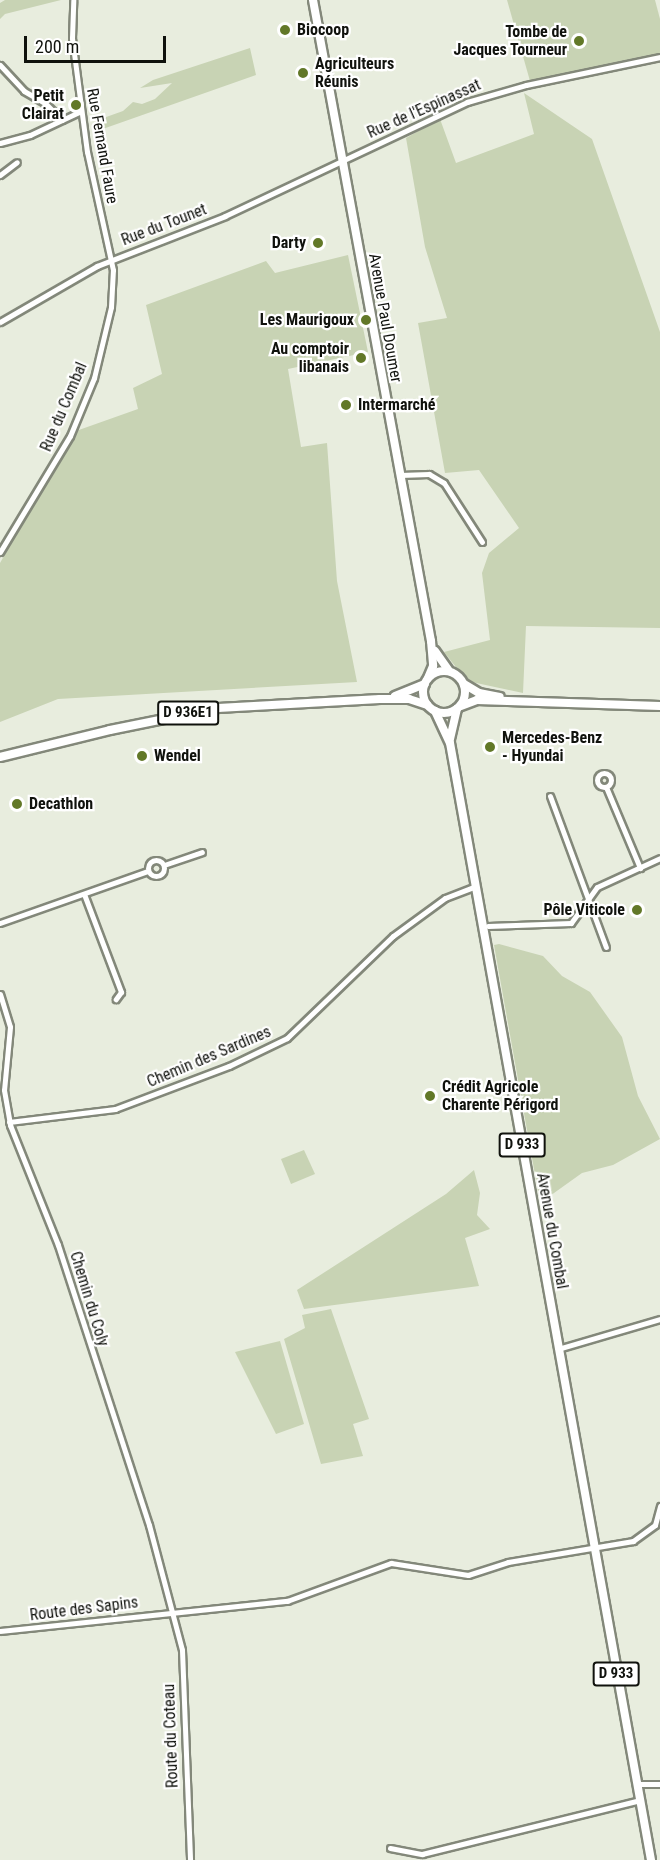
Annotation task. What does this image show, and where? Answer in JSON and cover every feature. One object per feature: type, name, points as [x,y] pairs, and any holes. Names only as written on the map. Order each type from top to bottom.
[{"type":"main road","name":"Avenue Paul Doumer","points":[[314,0],[341,161],[431,641]]},
{"type":"main road","points":[[431,641],[449,671],[479,693],[515,699],[660,704]]},
{"type":"main road","points":[[431,641],[433,666],[427,681],[427,705],[435,711],[446,714],[477,700],[660,704]]},
{"type":"main road","points":[[427,681],[449,671]]},
{"type":"main road","name":"D 936E1","points":[[381,699],[409,693],[427,681]]},
{"type":"main road","points":[[459,708],[464,684]]},
{"type":"main road","name":"D 936E1","points":[[0,757],[186,713],[381,699],[409,699],[427,705]]},
{"type":"main road","name":"D 933","points":[[450,743],[451,721],[459,708]]},
{"type":"main road","name":"D 933","points":[[435,711],[450,743]]},
{"type":"main road","name":"Avenue du Combal","points":[[450,743],[593,1547]]},
{"type":"main road","name":"D 933","points":[[593,1547],[651,1860]]},
{"type":"street","name":"Rue Fernand Faure","points":[[73,0],[72,38],[81,111],[91,176],[111,260]]},
{"type":"street","name":"Rue de l'Espinassat","points":[[341,161],[495,93],[660,57]]},
{"type":"street","points":[[0,65],[24,91],[45,103],[62,120]]},
{"type":"street","points":[[0,144],[30,135],[81,111]]},
{"type":"street","name":"Rue du Tounet","points":[[0,322],[111,260],[225,216],[341,161]]},
{"type":"street","points":[[0,175],[17,162]]},
{"type":"street","name":"Rue du Combal","points":[[0,552],[70,436],[94,378],[111,307],[111,260]]},
{"type":"street","points":[[400,475],[429,474],[444,483],[482,542]]},
{"type":"street","points":[[606,787],[640,868]]},
{"type":"street","points":[[550,796],[606,947]]},
{"type":"street","points":[[148,871],[152,861],[164,865],[202,852]]},
{"type":"street","points":[[491,926],[564,925],[579,915],[588,895],[660,858]]},
{"type":"street","points":[[0,924],[148,871],[158,876],[164,865]]},
{"type":"street","name":"Chemin des Sardines","points":[[9,1122],[115,1109],[228,1066],[287,1038],[393,936],[445,898],[474,886]]},
{"type":"street","points":[[84,894],[121,992],[116,999]]},
{"type":"street","name":"Chemin du Coly","points":[[0,994],[10,1027],[3,1070],[9,1122],[58,1245],[149,1525],[172,1612]]},
{"type":"street","points":[[558,1350],[660,1319]]},
{"type":"street","name":"Route des Sapins","points":[[0,1631],[298,1599],[384,1564],[406,1563],[459,1577],[496,1564],[633,1541],[655,1525],[660,1506]]},
{"type":"street","name":"Route du Coteau","points":[[172,1612],[182,1655],[181,1708],[190,1860]]},
{"type":"street","points":[[637,1784],[660,1784]]},
{"type":"street","points":[[390,1848],[422,1854],[640,1800]]},
{"type":"green space","points":[[5,0],[61,0],[5,14],[0,19],[0,3]]},
{"type":"green space","points":[[507,0],[655,0],[660,19],[660,54],[530,81]]},
{"type":"green space","points":[[250,48],[256,75],[97,131],[95,121],[123,111],[133,102],[142,104],[155,99],[172,83],[140,88],[153,80]]},
{"type":"green space","points":[[524,93],[592,139],[660,332],[660,628],[526,626],[523,693],[467,681],[444,652],[490,640],[482,573],[489,553],[519,528],[479,470],[445,473],[418,323],[447,318],[425,247],[406,138],[440,119],[456,163],[534,134]]},
{"type":"green space","points":[[348,255],[368,352],[288,369],[301,447],[327,443],[337,581],[357,682],[58,699],[0,722],[0,563],[76,431],[138,409],[133,388],[162,374],[146,305],[266,261],[275,273]]},
{"type":"green space","points":[[499,944],[543,956],[562,976],[590,992],[622,1037],[638,1096],[660,1139],[613,1165],[582,1173],[547,1198],[539,1197],[494,945]]},
{"type":"green space","points":[[304,1150],[315,1174],[291,1184],[281,1159]]},
{"type":"green space","points":[[474,1170],[480,1193],[477,1215],[490,1229],[465,1238],[479,1286],[304,1309],[297,1290],[446,1194]]},
{"type":"green space","points":[[331,1309],[369,1419],[353,1424],[363,1456],[321,1464],[284,1339],[305,1328],[302,1315]]},
{"type":"green space","points":[[280,1341],[304,1424],[276,1434],[235,1352]]},
{"type":"place","name":"Biocoop","points":[[285,30]]},
{"type":"place","name":"Tombe de Jacques Tourneur","points":[[579,41]]},
{"type":"place","name":"Agriculteurs Réunis","points":[[303,73]]},
{"type":"place","name":"Petit Clairat","points":[[76,105]]},
{"type":"place","name":"Darty","points":[[318,243]]},
{"type":"place","name":"Les Maurigoux","points":[[366,320]]},
{"type":"place","name":"Au comptoir libanais","points":[[361,358]]},
{"type":"place","name":"Intermarché","points":[[346,405]]},
{"type":"place","name":"Mercedes-Benz - Hyundai","points":[[490,747]]},
{"type":"place","name":"Wendel","points":[[142,756]]},
{"type":"place","name":"Decathlon","points":[[17,804]]},
{"type":"place","name":"Pôle Viticole","points":[[637,910]]},
{"type":"place","name":"Crédit Agricole Charente Périgord","points":[[430,1096]]}]
